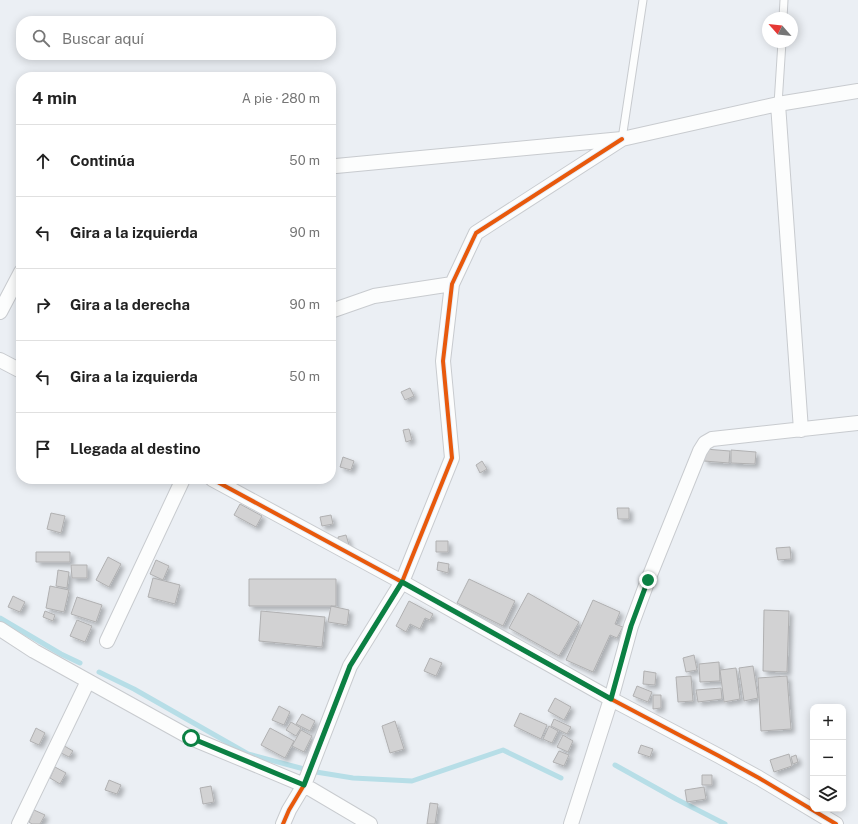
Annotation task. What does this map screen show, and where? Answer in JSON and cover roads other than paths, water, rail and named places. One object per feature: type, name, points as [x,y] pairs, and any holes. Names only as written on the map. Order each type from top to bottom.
[{"type":"street","points":[[336,166],[622,139],[778,104],[858,91]]},
{"type":"street","points":[[778,104],[801,430]]},
{"type":"street","points":[[283,824],[289,810],[304,785],[350,666],[402,582],[452,458],[443,361],[452,284],[476,233],[622,139]]},
{"type":"street","points":[[0,312],[16,282]]},
{"type":"street","points":[[336,309],[374,296],[452,284]]},
{"type":"street","points":[[0,360],[16,368]]},
{"type":"street","points":[[571,824],[611,699],[631,626],[700,451],[705,443],[712,439],[858,424]]},
{"type":"street","points":[[107,641],[181,484]]},
{"type":"street","points":[[221,484],[402,582],[611,699],[759,778],[836,824]]},
{"type":"street","points":[[0,629],[88,681],[191,738],[304,785],[370,824]]},
{"type":"street","points":[[19,824],[88,681]]},
{"type":"lane","points":[[622,139],[643,0]]},
{"type":"lane","points":[[783,12],[784,0]]},
{"type":"lane","points":[[778,104],[782,48]]},
{"type":"waterway","points":[[0,618],[61,654],[80,663]]},
{"type":"waterway","points":[[99,672],[134,689],[248,754],[304,769]]},
{"type":"waterway","points":[[316,772],[353,778],[412,781],[503,750],[561,778]]},
{"type":"waterway","points":[[615,765],[725,824]]}]
